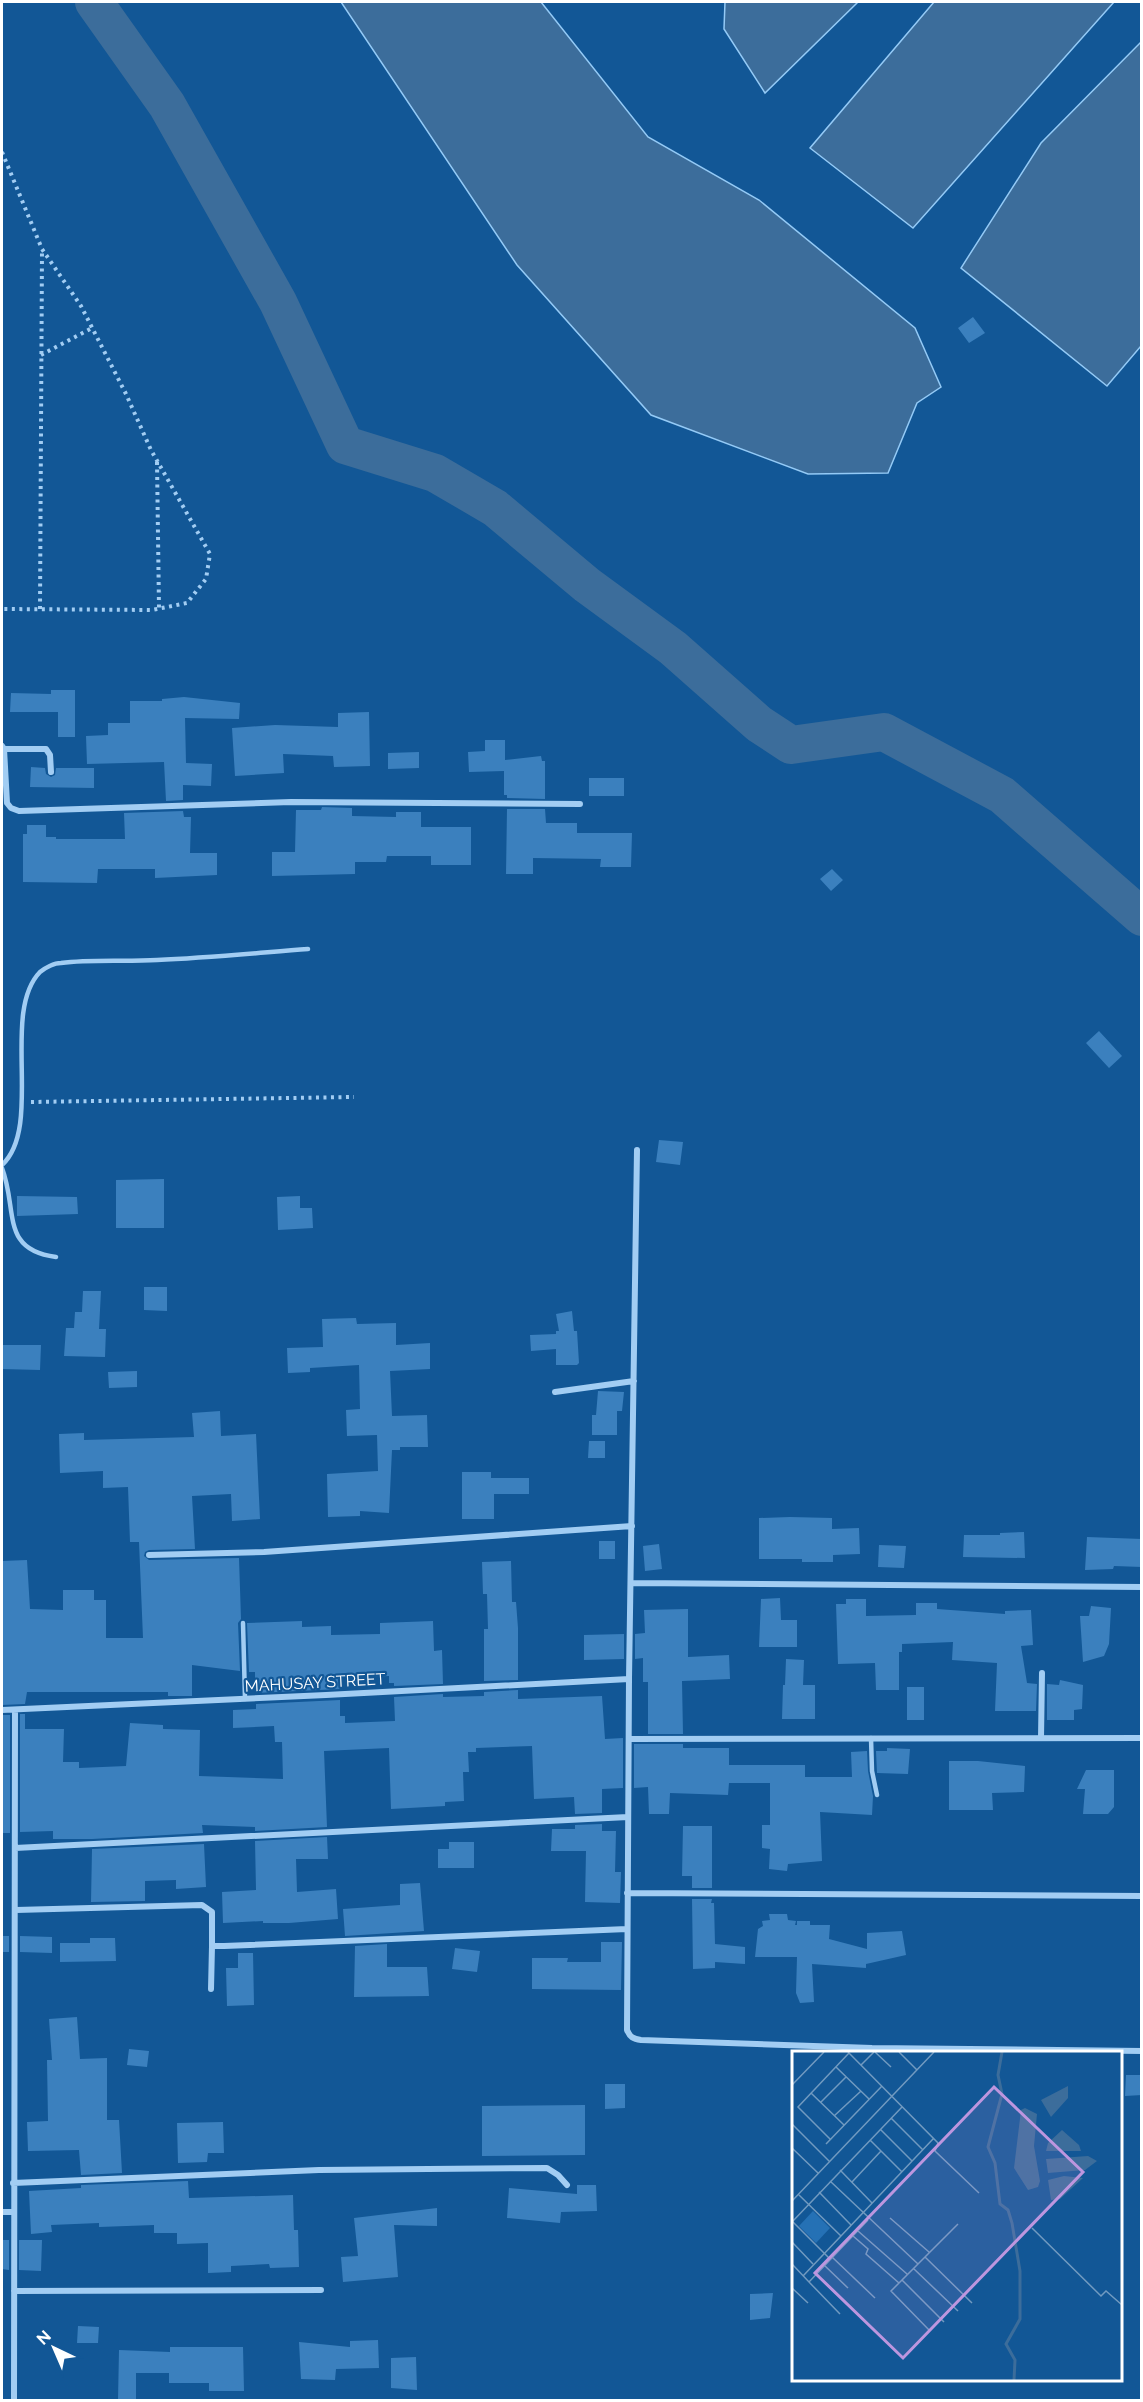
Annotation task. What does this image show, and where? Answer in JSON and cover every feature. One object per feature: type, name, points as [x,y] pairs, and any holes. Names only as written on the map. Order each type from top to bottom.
[{"type":"street","points":[[51,772],[50,755],[46,749],[3,748],[4,795],[11,808],[19,811],[291,802],[580,804]]},
{"type":"street","points":[[637,1150],[629,1678],[627,2030],[634,2039],[872,2048],[1142,2051]]},
{"type":"street","points":[[555,1392],[634,1381]]},
{"type":"street","points":[[149,1555],[264,1552],[632,1526]]},
{"type":"street","points":[[632,1583],[1142,1587]]},
{"type":"street","points":[[1041,1738],[1042,1673]]},
{"type":"street","name":"MAHUSAY STREET","points":[[2,1710],[629,1678]]},
{"type":"street","points":[[14,2400],[15,1710]]},
{"type":"street","points":[[629,1739],[1142,1738]]},
{"type":"street","points":[[15,1848],[628,1817]]},
{"type":"street","points":[[627,1893],[1142,1896]]},
{"type":"street","points":[[16,1910],[202,1905],[212,1912],[210,1989]]},
{"type":"street","points":[[212,1946],[627,1929]]},
{"type":"street","points":[[13,2183],[319,2170],[547,2168],[567,2185]]},
{"type":"street","points":[[2,2212],[13,2212]]},
{"type":"street","points":[[14,2291],[321,2290]]},
{"type":"lane","points":[[20,997],[25,986],[39,972],[58,963],[157,960],[308,949]]},
{"type":"lane","points":[[15,1092],[17,1126],[14,1148],[2,1166],[13,1232],[28,1250],[40,1255],[56,1257]]},
{"type":"lane","points":[[243,1623],[245,1699]]},
{"type":"lane","points":[[871,1738],[872,1771],[877,1795]]},
{"type":"path","points":[[2,152],[42,249],[81,306],[157,459],[210,554],[206,579],[187,603],[159,608],[2,609]]},
{"type":"path","points":[[40,609],[42,249]]},
{"type":"path","points":[[41,355],[92,328]]},
{"type":"path","points":[[157,459],[159,608]]},
{"type":"path","points":[[16,1102],[354,1097]]},
{"type":"water","points":[[341,2],[541,2],[648,137],[759,200],[915,328],[941,387],[917,403],[888,473],[808,474],[651,415],[517,265]]},
{"type":"water","points":[[725,2],[858,2],[765,93],[724,29]]},
{"type":"water","points":[[934,2],[1114,2],[913,228],[810,148]]},
{"type":"water","points":[[1141,42],[1141,346],[1107,386],[961,268],[1041,143]]},
{"type":"building","points":[[973,317],[985,333],[969,343],[958,328]]},
{"type":"building","points":[[51,690],[75,690],[75,737],[58,737],[58,712],[10,712],[11,693],[51,694]]},
{"type":"building","points":[[184,697],[240,703],[239,719],[185,718],[186,763],[212,764],[211,786],[183,785],[183,800],[166,801],[164,762],[87,764],[86,736],[108,735],[108,723],[130,723],[130,701],[162,701],[162,699]]},
{"type":"building","points":[[369,712],[370,766],[334,767],[333,756],[283,754],[284,773],[235,776],[232,728],[275,725],[338,727],[338,713]]},
{"type":"building","points":[[485,740],[505,740],[505,760],[541,756],[542,761],[545,761],[545,799],[507,798],[507,795],[504,795],[504,771],[469,772],[468,752],[485,751]]},
{"type":"building","points":[[419,752],[419,768],[388,769],[388,753]]},
{"type":"building","points":[[31,767],[45,768],[46,774],[51,777],[55,775],[56,768],[94,768],[94,788],[30,787]]},
{"type":"building","points":[[589,778],[624,778],[624,796],[589,796]]},
{"type":"building","points":[[322,807],[352,808],[352,816],[396,817],[396,812],[421,812],[421,827],[471,827],[471,865],[431,865],[431,856],[387,856],[386,862],[355,862],[355,874],[272,876],[272,852],[295,852],[296,810],[321,810]]},
{"type":"building","points":[[507,809],[545,809],[546,823],[577,823],[577,833],[632,833],[631,867],[600,867],[601,859],[533,858],[533,874],[506,874]]},
{"type":"building","points":[[183,811],[184,817],[191,817],[190,853],[217,853],[217,875],[155,878],[155,869],[98,869],[97,883],[23,882],[23,834],[27,834],[27,825],[46,825],[46,837],[56,837],[56,839],[125,839],[124,813]]},
{"type":"building","points":[[832,869],[843,880],[831,891],[820,879]]},
{"type":"building","points":[[1099,1031],[1122,1056],[1109,1068],[1086,1043]]},
{"type":"building","points":[[659,1140],[683,1142],[680,1165],[656,1162]]},
{"type":"building","points":[[164,1179],[164,1228],[116,1228],[116,1180]]},
{"type":"building","points":[[17,1196],[77,1197],[78,1214],[17,1216]]},
{"type":"building","points":[[300,1196],[300,1208],[312,1208],[313,1228],[278,1230],[277,1197]]},
{"type":"building","points":[[144,1287],[167,1287],[167,1311],[144,1310]]},
{"type":"building","points":[[83,1291],[101,1291],[99,1329],[106,1329],[105,1357],[64,1356],[66,1328],[74,1328],[75,1312],[82,1312]]},
{"type":"building","points":[[572,1311],[574,1331],[577,1331],[579,1363],[577,1365],[556,1365],[556,1349],[531,1351],[530,1335],[556,1334],[556,1331],[559,1331],[556,1314]]},
{"type":"building","points":[[356,1318],[357,1324],[396,1323],[396,1345],[430,1343],[430,1369],[390,1371],[392,1416],[427,1415],[428,1447],[400,1447],[400,1450],[392,1450],[389,1513],[360,1511],[360,1516],[328,1517],[327,1474],[378,1471],[377,1435],[347,1436],[346,1410],[360,1409],[359,1365],[310,1368],[310,1372],[288,1373],[287,1348],[323,1347],[322,1319]]},
{"type":"building","points":[[2,1345],[41,1345],[40,1370],[2,1369]]},
{"type":"building","points":[[137,1371],[137,1387],[109,1388],[108,1372]]},
{"type":"building","points":[[598,1391],[624,1392],[622,1411],[617,1411],[617,1435],[592,1435],[592,1415],[596,1415]]},
{"type":"building","points":[[220,1411],[221,1436],[256,1434],[260,1519],[232,1521],[231,1494],[192,1496],[195,1549],[149,1550],[144,1556],[149,1560],[239,1558],[240,1671],[192,1665],[192,1696],[168,1696],[168,1692],[27,1692],[25,1704],[2,1705],[2,1561],[27,1560],[30,1609],[63,1610],[63,1590],[94,1590],[94,1600],[106,1600],[106,1638],[143,1638],[139,1542],[130,1542],[128,1487],[103,1488],[103,1471],[60,1473],[59,1434],[84,1433],[84,1440],[194,1437],[192,1413]]},
{"type":"building","points":[[589,1441],[605,1441],[605,1458],[588,1458]]},
{"type":"building","points":[[462,1472],[491,1472],[491,1478],[529,1478],[529,1494],[494,1494],[494,1519],[462,1519]]},
{"type":"building","points":[[759,1518],[832,1518],[832,1529],[859,1528],[860,1554],[833,1555],[833,1562],[759,1559]]},
{"type":"building","points":[[1024,1532],[1025,1558],[963,1557],[964,1535]]},
{"type":"building","points":[[1087,1537],[1142,1539],[1142,1567],[1114,1566],[1113,1569],[1085,1570]]},
{"type":"building","points":[[599,1541],[615,1541],[615,1559],[599,1559]]},
{"type":"building","points":[[659,1544],[662,1569],[645,1571],[643,1546]]},
{"type":"building","points":[[879,1545],[906,1546],[904,1568],[878,1567]]},
{"type":"building","points":[[511,1561],[512,1602],[516,1602],[518,1628],[518,1680],[484,1681],[484,1629],[488,1629],[487,1594],[483,1594],[482,1562]]},
{"type":"building","points":[[780,1598],[781,1620],[797,1620],[797,1647],[759,1647],[761,1599]]},
{"type":"building","points":[[846,1599],[866,1599],[866,1616],[916,1615],[916,1603],[937,1603],[937,1609],[1005,1614],[1005,1611],[1031,1610],[1033,1645],[1021,1646],[1027,1683],[1037,1684],[1036,1711],[995,1711],[997,1663],[952,1660],[953,1642],[902,1644],[902,1652],[899,1652],[899,1690],[876,1690],[875,1663],[838,1664],[836,1604],[846,1604]]},
{"type":"building","points":[[1091,1606],[1111,1608],[1109,1644],[1104,1656],[1083,1662],[1080,1616],[1089,1616]]},
{"type":"building","points":[[688,1609],[688,1657],[729,1655],[730,1679],[682,1681],[683,1734],[648,1734],[648,1682],[643,1682],[643,1658],[635,1659],[635,1634],[645,1633],[644,1610]]},
{"type":"building","points":[[302,1621],[302,1627],[331,1626],[331,1635],[380,1634],[380,1623],[433,1621],[434,1651],[442,1650],[443,1684],[394,1686],[394,1683],[389,1683],[389,1676],[339,1678],[340,1689],[255,1693],[255,1672],[249,1672],[247,1623]]},
{"type":"building","points":[[624,1634],[624,1659],[584,1660],[584,1635]]},
{"type":"building","points":[[786,1659],[804,1660],[803,1685],[815,1685],[815,1719],[782,1719]]},
{"type":"building","points":[[1060,1680],[1083,1685],[1082,1709],[1074,1710],[1074,1720],[1047,1720],[1047,1684],[1059,1685]]},
{"type":"building","points":[[907,1687],[924,1687],[924,1720],[907,1720]]},
{"type":"building","points":[[518,1690],[518,1699],[602,1696],[605,1739],[623,1738],[623,1788],[602,1789],[602,1813],[575,1814],[574,1797],[534,1799],[532,1746],[476,1748],[476,1752],[468,1752],[469,1772],[463,1772],[464,1801],[445,1802],[445,1806],[391,1809],[389,1748],[324,1751],[327,1827],[255,1831],[255,1827],[202,1825],[203,1833],[92,1839],[53,1839],[53,1831],[20,1832],[20,1714],[25,1714],[25,1729],[64,1729],[63,1762],[79,1762],[79,1768],[126,1766],[130,1723],[163,1725],[163,1729],[200,1730],[199,1776],[283,1779],[282,1742],[275,1742],[274,1726],[233,1728],[233,1710],[256,1709],[256,1704],[340,1700],[340,1716],[345,1716],[345,1723],[395,1721],[394,1697],[443,1694],[443,1697],[484,1696],[484,1692]]},
{"type":"building","points":[[2,1715],[10,1715],[10,1833],[2,1833]]},
{"type":"building","points":[[634,1744],[683,1744],[683,1748],[729,1748],[729,1765],[805,1765],[805,1777],[852,1777],[851,1752],[867,1751],[873,1796],[872,1815],[820,1812],[822,1861],[788,1864],[787,1871],[769,1869],[770,1849],[762,1848],[762,1825],[770,1825],[770,1783],[729,1783],[728,1795],[670,1793],[669,1814],[649,1814],[648,1787],[634,1788]]},
{"type":"building","points":[[887,1748],[910,1749],[908,1774],[877,1773],[876,1751],[887,1751]]},
{"type":"building","points":[[949,1761],[978,1761],[1025,1766],[1024,1792],[992,1793],[993,1810],[949,1810]]},
{"type":"building","points":[[1086,1770],[1114,1770],[1114,1807],[1108,1814],[1083,1814],[1085,1789],[1077,1789]]},
{"type":"building","points":[[602,1824],[602,1831],[616,1831],[615,1872],[621,1872],[620,1903],[585,1902],[586,1851],[551,1851],[552,1829],[575,1829],[575,1825]]},
{"type":"building","points":[[683,1826],[712,1826],[712,1888],[692,1888],[692,1876],[682,1876]]},
{"type":"building","points":[[327,1837],[328,1859],[296,1859],[297,1892],[336,1889],[338,1919],[289,1923],[263,1923],[263,1921],[223,1923],[222,1892],[256,1890],[255,1841]]},
{"type":"building","points":[[449,1842],[474,1842],[474,1868],[438,1868],[438,1849],[449,1849]]},
{"type":"building","points":[[204,1844],[206,1887],[176,1889],[176,1880],[145,1881],[145,1901],[91,1902],[92,1849]]},
{"type":"building","points":[[420,1883],[424,1931],[345,1936],[343,1909],[400,1905],[400,1884]]},
{"type":"building","points":[[692,1899],[712,1899],[715,1944],[745,1947],[745,1964],[715,1962],[715,1968],[693,1969]]},
{"type":"building","points":[[769,1914],[787,1914],[788,1920],[796,1921],[795,1925],[797,1921],[810,1921],[810,1925],[830,1925],[829,1939],[867,1949],[867,1933],[902,1931],[906,1955],[866,1964],[866,1968],[812,1964],[814,2002],[800,2003],[796,1993],[797,1957],[755,1957],[758,1929],[763,1926],[762,1921],[770,1920]]},
{"type":"building","points":[[2,1936],[9,1936],[9,1952],[2,1952]]},
{"type":"building","points":[[20,1936],[52,1937],[52,1953],[20,1952]]},
{"type":"building","points":[[90,1938],[115,1938],[116,1961],[60,1962],[60,1943],[90,1943]]},
{"type":"building","points":[[601,1942],[622,1942],[621,1990],[532,1989],[532,1958],[568,1958],[567,1962],[601,1962]]},
{"type":"building","points":[[387,1944],[387,1967],[427,1967],[429,1996],[354,1997],[355,1946]]},
{"type":"building","points":[[455,1948],[480,1951],[477,1972],[452,1969]]},
{"type":"building","points":[[238,1953],[253,1953],[254,2005],[227,2006],[226,1968],[238,1968]]},
{"type":"building","points":[[77,2017],[80,2059],[107,2058],[107,2120],[119,2120],[122,2173],[81,2175],[79,2150],[28,2151],[27,2122],[48,2121],[47,2060],[52,2060],[49,2019]]},
{"type":"building","points":[[129,2049],[149,2051],[147,2067],[127,2065]]},
{"type":"building","points":[[1126,2075],[1142,2075],[1142,2095],[1125,2096]]},
{"type":"building","points":[[605,2084],[625,2084],[625,2108],[605,2109]]},
{"type":"building","points":[[585,2105],[585,2155],[482,2156],[482,2106]]},
{"type":"building","points":[[223,2122],[224,2153],[208,2153],[207,2162],[178,2163],[177,2123]]},
{"type":"building","points":[[188,2181],[189,2198],[293,2195],[294,2230],[298,2230],[299,2267],[270,2268],[269,2264],[231,2266],[231,2272],[208,2273],[208,2243],[177,2244],[177,2233],[154,2233],[154,2225],[99,2227],[99,2223],[51,2225],[52,2232],[31,2234],[29,2191],[81,2188],[81,2185]]},
{"type":"building","points":[[577,2185],[596,2185],[597,2211],[561,2212],[560,2223],[507,2218],[509,2188],[577,2194]]},
{"type":"building","points":[[437,2208],[437,2226],[394,2225],[398,2277],[343,2282],[341,2257],[358,2256],[354,2218]]},
{"type":"building","points":[[2,2240],[9,2240],[9,2270],[2,2269]]},
{"type":"building","points":[[19,2240],[42,2240],[41,2271],[19,2270]]},
{"type":"building","points":[[773,2293],[770,2318],[750,2320],[750,2294]]},
{"type":"building","points":[[78,2326],[99,2327],[98,2343],[77,2343]]},
{"type":"building","points":[[378,2340],[379,2368],[336,2369],[335,2380],[301,2379],[299,2342],[350,2347],[350,2341]]},
{"type":"building","points":[[170,2347],[243,2347],[244,2391],[209,2391],[209,2383],[169,2383],[169,2373],[136,2373],[136,2400],[118,2400],[119,2350],[170,2352]]},
{"type":"building","points":[[416,2357],[417,2390],[391,2388],[391,2358]]},
{"type":"waterway","points":[[94,2],[167,105],[278,302],[345,445],[435,473],[495,508],[587,585],[673,648],[759,724],[791,745],[884,732],[1002,795],[1142,917]]}]
